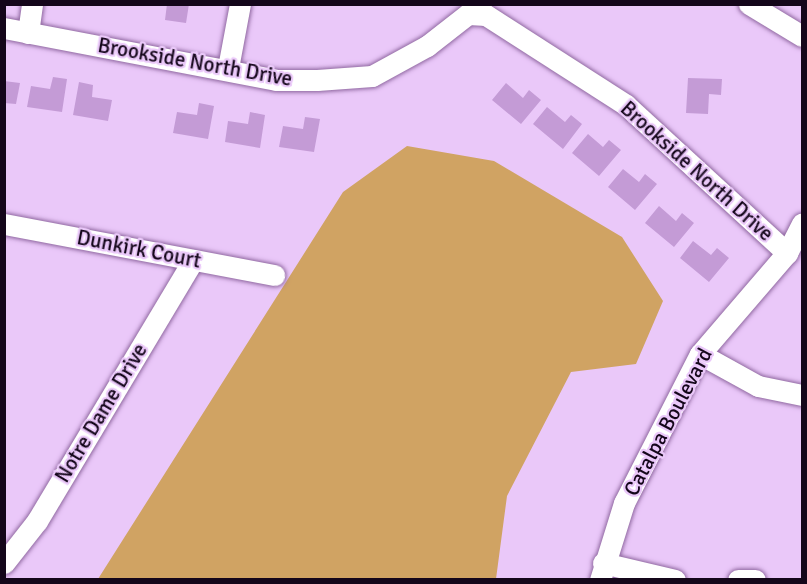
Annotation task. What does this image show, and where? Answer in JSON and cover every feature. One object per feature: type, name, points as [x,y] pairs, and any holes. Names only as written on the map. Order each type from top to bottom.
[{"type":"street","points":[[28,33],[32,4]]},
{"type":"street","points":[[228,68],[240,4]]},
{"type":"street","points":[[749,4],[802,36]]},
{"type":"street","name":"Brookside North Drive","points":[[4,28],[228,68],[276,80],[368,77],[427,46],[468,14],[486,15],[626,105],[795,250]]},
{"type":"street","name":"Dunkirk Court","points":[[4,224],[274,275]]},
{"type":"street","name":"Catalpa Boulevard","points":[[602,571],[624,503],[700,354],[795,250],[802,224]]},
{"type":"street","name":"Notre Dame Drive","points":[[4,562],[37,521],[193,260]]},
{"type":"street","points":[[700,354],[758,386],[802,394]]},
{"type":"street","points":[[602,571],[675,579]]},
{"type":"street","points":[[738,579],[755,579]]},
{"type":"shaded area","points":[[407,146],[494,161],[622,237],[663,301],[636,364],[571,372],[507,496],[496,579],[98,579],[343,192]]},
{"type":"building","points":[[167,4],[189,4],[186,23],[165,20]]},
{"type":"building","points":[[53,77],[67,79],[62,112],[27,107],[31,86],[50,89]]},
{"type":"building","points":[[688,78],[722,79],[721,95],[709,94],[708,114],[686,113]]},
{"type":"building","points":[[4,81],[20,83],[16,104],[4,103]]},
{"type":"building","points":[[79,82],[93,85],[92,97],[112,100],[108,121],[73,115]]},
{"type":"building","points":[[506,83],[523,98],[529,90],[541,100],[521,124],[492,100]]},
{"type":"building","points":[[199,103],[214,106],[208,139],[173,133],[177,112],[197,115]]},
{"type":"building","points":[[547,107],[565,122],[571,115],[582,124],[563,149],[533,124]]},
{"type":"building","points":[[250,112],[265,115],[260,148],[225,142],[228,121],[248,124]]},
{"type":"building","points":[[305,117],[320,119],[314,152],[279,147],[283,126],[303,129]]},
{"type":"building","points":[[588,134],[603,147],[609,140],[621,150],[599,176],[572,153]]},
{"type":"building","points":[[623,169],[639,182],[645,174],[657,184],[635,210],[608,187]]},
{"type":"building","points":[[659,206],[676,221],[682,213],[694,223],[674,247],[645,223]]},
{"type":"building","points":[[693,241],[711,255],[717,248],[729,258],[709,282],[680,258]]}]
